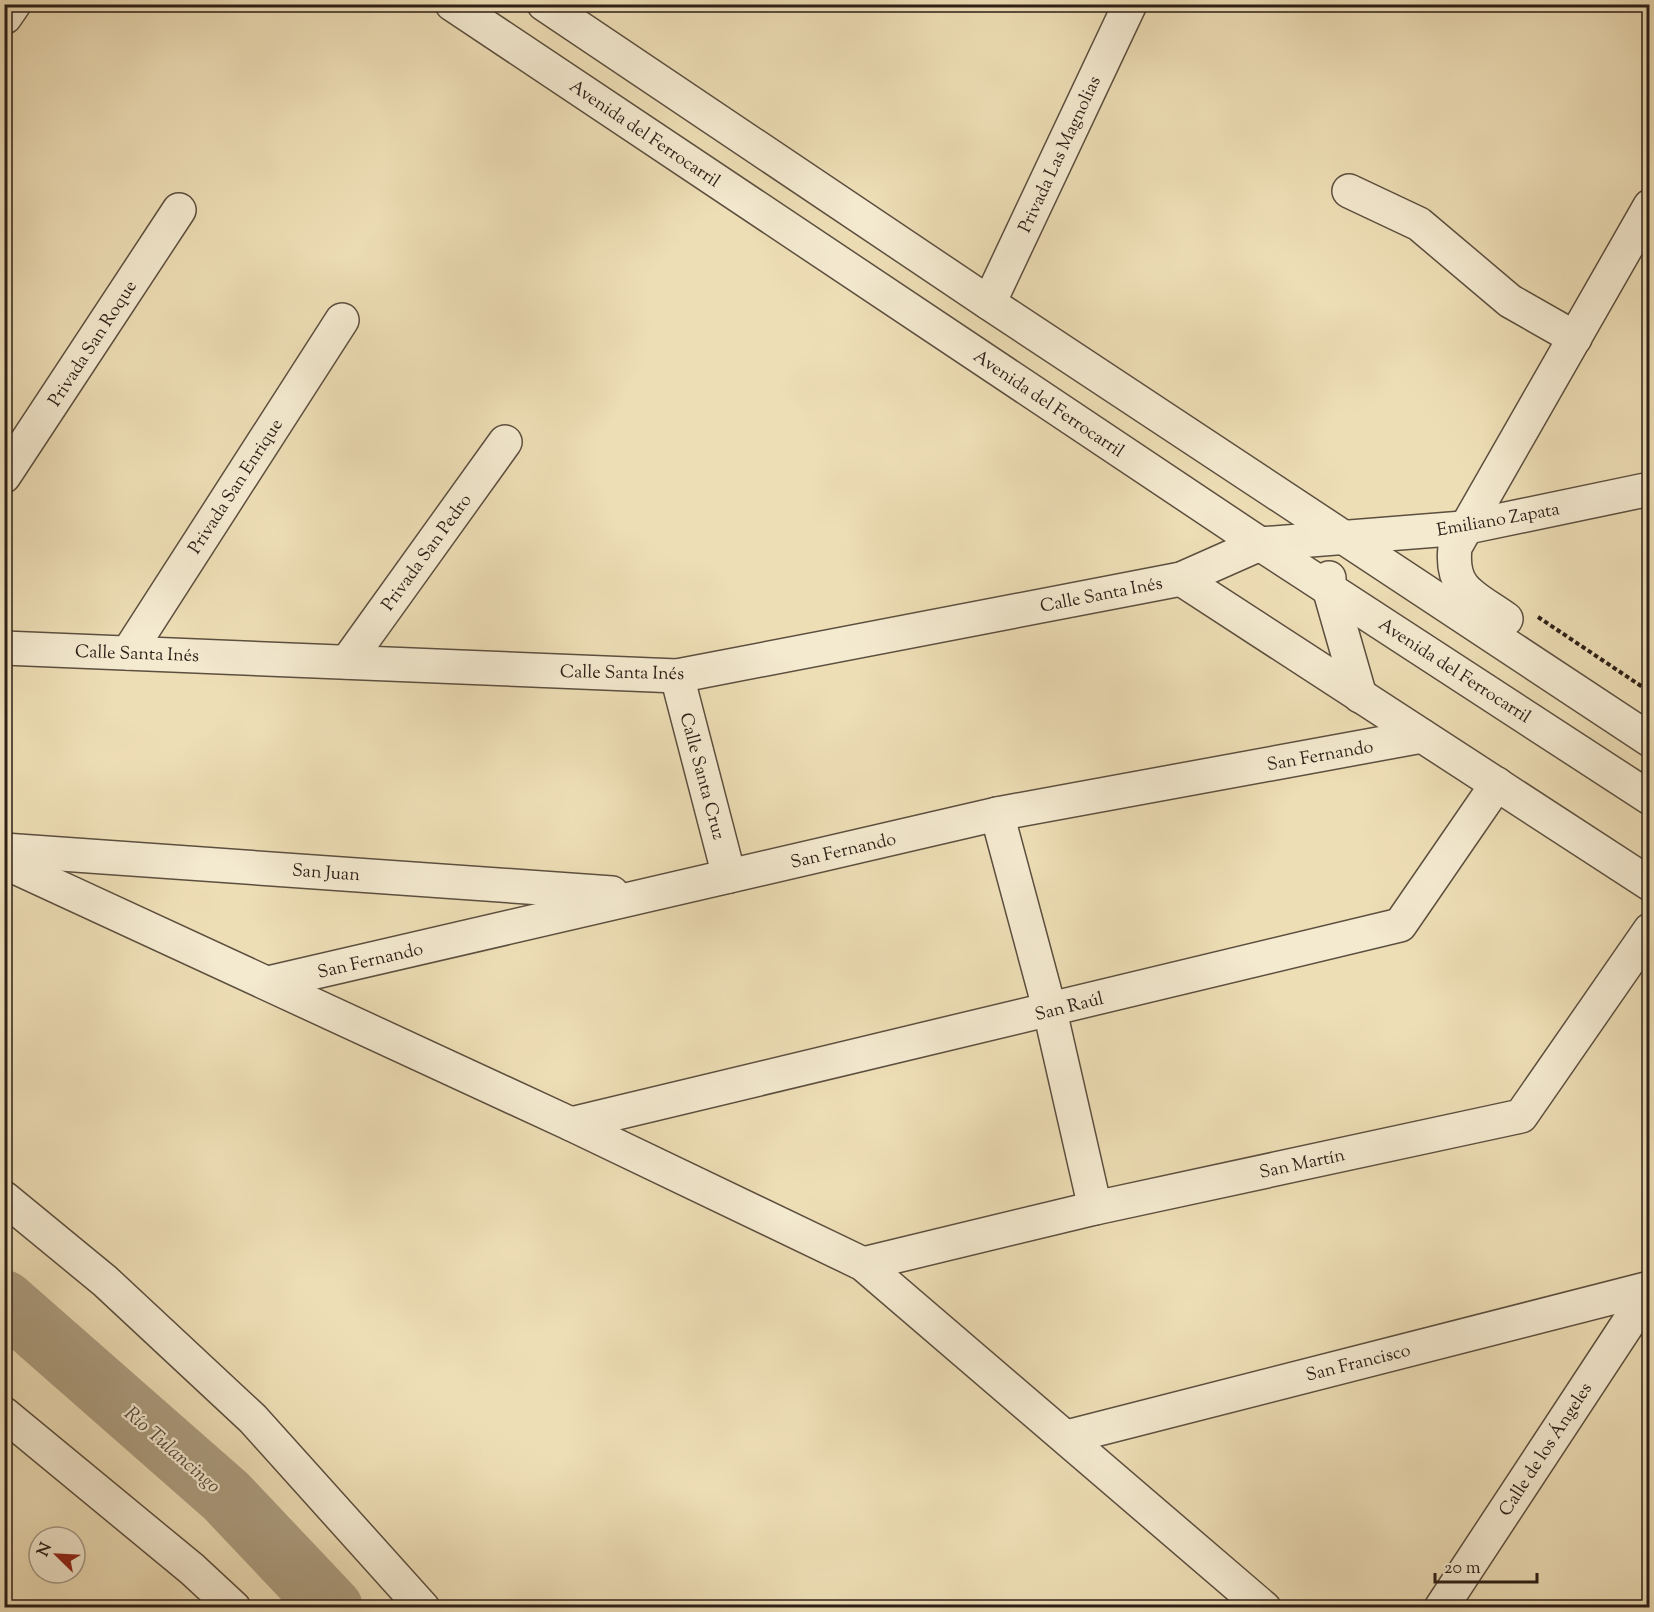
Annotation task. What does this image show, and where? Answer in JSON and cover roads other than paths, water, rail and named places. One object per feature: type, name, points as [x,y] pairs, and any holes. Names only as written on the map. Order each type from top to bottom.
[{"type":"street","points":[[5,17],[14,4]]},
{"type":"street","name":"Avenida del Ferrocarril","points":[[452,4],[1260,544],[1650,798]]},
{"type":"street","points":[[544,4],[989,303],[1650,740]]},
{"type":"street","name":"Privada Las Magnolias","points":[[989,303],[1130,4]]},
{"type":"street","points":[[1349,191],[1419,224],[1510,301],[1575,338]]},
{"type":"street","points":[[1603,710],[1566,662],[1459,585],[1453,564],[1455,547],[1463,528],[1650,206]]},
{"type":"street","name":"Privada San Roque","points":[[4,476],[179,210]]},
{"type":"street","name":"Privada San Enrique","points":[[128,653],[342,320]]},
{"type":"street","name":"Privada San Pedro","points":[[347,662],[505,442]]},
{"type":"street","name":"Emiliano Zapata","points":[[1260,544],[1463,528],[1650,489]]},
{"type":"street","points":[[1345,538],[1329,556],[1329,588],[1360,696]]},
{"type":"street","name":"Calle Santa Inés","points":[[4,648],[676,676],[1180,579],[1260,544]]},
{"type":"street","points":[[1180,579],[1650,884]]},
{"type":"street","name":"Calle Santa Cruz","points":[[676,676],[729,876]]},
{"type":"street","name":"San Fernando","points":[[268,983],[997,814],[1422,736]]},
{"type":"street","name":"San Raúl","points":[[572,1124],[1050,1011],[1400,925],[1497,784]]},
{"type":"street","points":[[997,814],[1050,1011],[1095,1208]]},
{"type":"street","name":"San Juan","points":[[4,850],[647,895]]},
{"type":"street","points":[[4,862],[572,1124],[863,1264],[1264,1608]]},
{"type":"street","name":"San Martín","points":[[863,1264],[1095,1208],[1521,1116],[1650,930]]},
{"type":"street","points":[[4,1198],[105,1281],[253,1419],[423,1608]]},
{"type":"street","name":"San Francisco","points":[[1067,1437],[1650,1289]]},
{"type":"street","name":"Calle de los Ángeles","points":[[1440,1608],[1650,1289]]},
{"type":"street","points":[[4,1414],[192,1569],[234,1608]]},
{"type":"waterway","name":"Río Tulancingo","points":[[4,1301],[226,1496],[332,1608]]}]
